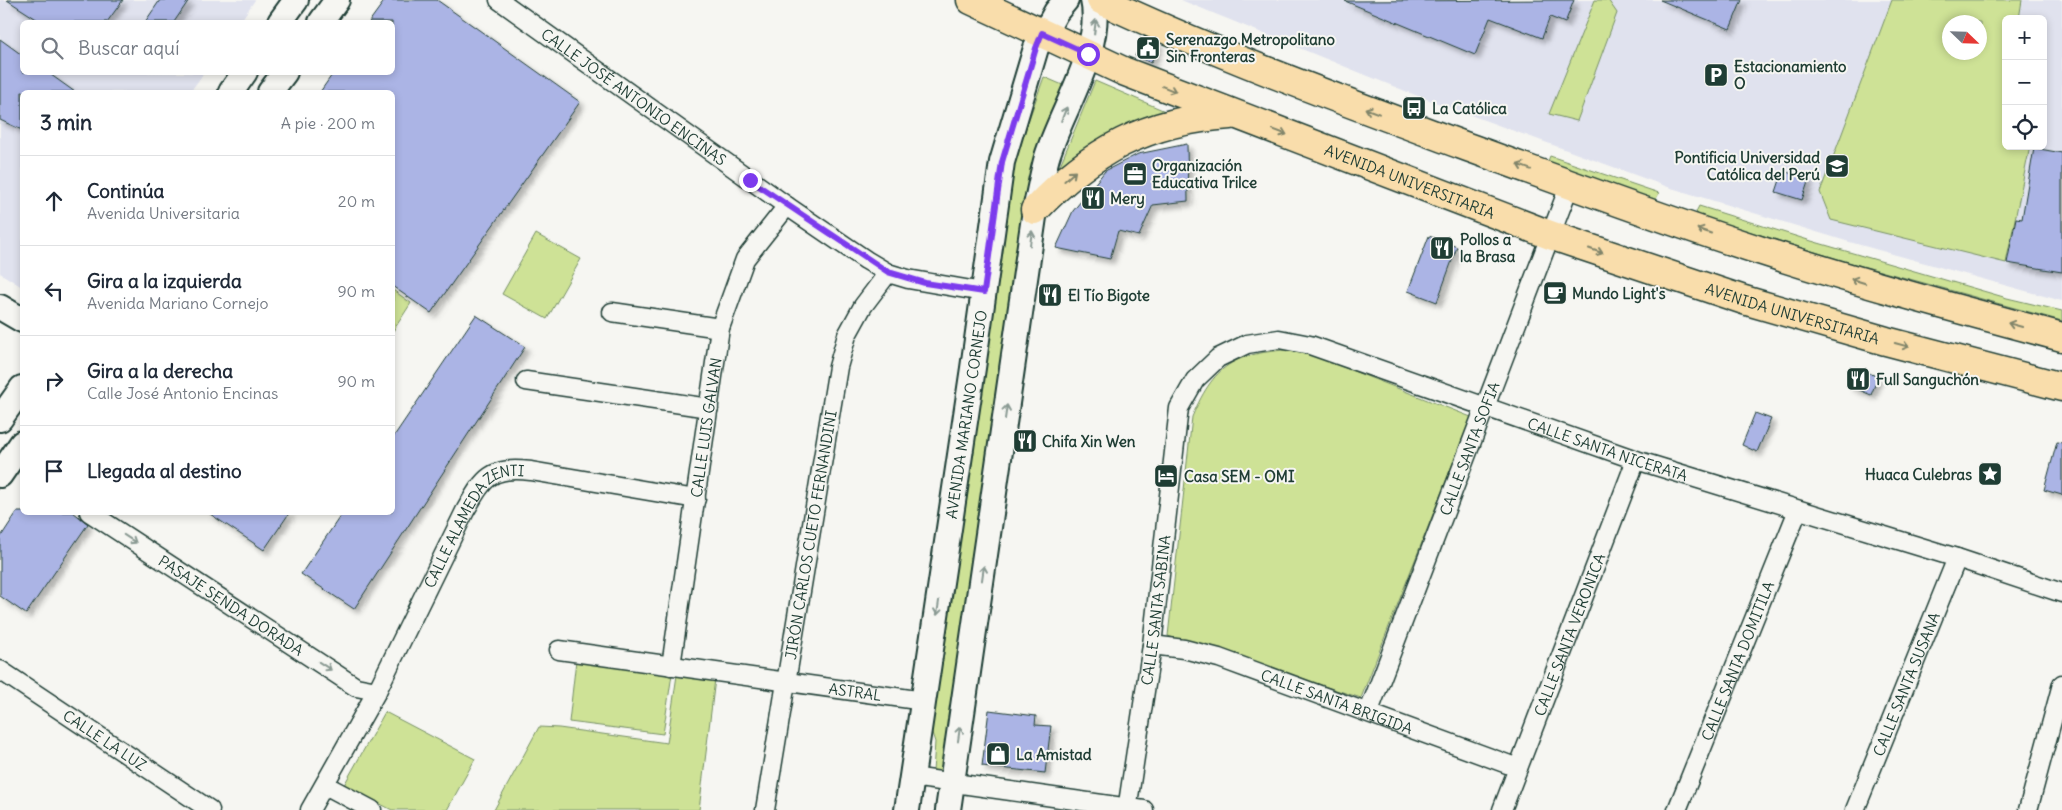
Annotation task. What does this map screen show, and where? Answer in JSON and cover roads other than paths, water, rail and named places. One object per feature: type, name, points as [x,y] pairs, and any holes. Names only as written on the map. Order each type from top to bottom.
[{"type":"main road","points":[[281,20],[296,0]]},
{"type":"main road","points":[[322,20],[337,0]]},
{"type":"main road","name":"AVENIDA UNIVERSITARIA","points":[[971,0],[1088,54],[1234,115],[1550,235],[1744,300],[1886,341],[2062,387]]},
{"type":"main road","name":"AVENIDA MARIANO CORNEJO","points":[[907,810],[1002,162],[1018,100],[1042,33],[1066,0]]},
{"type":"main road","points":[[948,810],[1035,210],[1047,158],[1088,54],[1095,30],[1093,0]]},
{"type":"main road","points":[[1101,0],[1144,20],[1283,77],[1570,184],[1788,259],[1901,294],[2062,337]]},
{"type":"main road","points":[[232,90],[243,75]]},
{"type":"main road","points":[[272,90],[283,75]]},
{"type":"main road","points":[[1035,210],[1076,170],[1126,140],[1179,121],[1234,115]]},
{"type":"main road","points":[[0,307],[20,319]]},
{"type":"main road","points":[[0,419],[20,391]]},
{"type":"street","name":"CALLE JOSÉ ANTONIO ENCINAS","points":[[499,0],[787,206],[888,272],[925,283],[984,292]]},
{"type":"street","name":"CALLE SANTA SOFIA","points":[[1369,711],[1570,184]]},
{"type":"street","name":"CALLE LUIS GALVAN","points":[[671,666],[720,328],[745,259],[787,206]]},
{"type":"street","name":"JIRÓN CARLOS CUETO FERNANDINI","points":[[764,810],[787,682],[838,367],[846,336],[888,272]]},
{"type":"street","points":[[612,312],[720,328]]},
{"type":"street","name":"CALLE SANTA NICERATA","points":[[1180,408],[1195,380],[1218,358],[1247,344],[1279,339],[1310,345],[1636,460],[1957,558],[2062,593]]},
{"type":"street","points":[[526,382],[708,408]]},
{"type":"street","name":"CALLE SANTA SABINA","points":[[1133,809],[1180,408]]},
{"type":"street","name":"CALLE SANTA VERONICA","points":[[1502,810],[1636,460]]},
{"type":"street","name":"CALLE ALAMEDA ZENTI","points":[[310,810],[377,691],[465,511],[480,484],[493,472],[513,468],[696,498]]},
{"type":"street","name":"CALLE SANTA DOMITILA","points":[[1677,810],[1798,510]]},
{"type":"street","name":"PASAJE SENDA DORADA","points":[[94,515],[356,687],[377,691]]},
{"type":"street","name":"CALLE SANTA SUSANA","points":[[1856,810],[1957,558]]},
{"type":"street","name":"CALLE SANTA BRIGIDA","points":[[1152,645],[1184,649],[1219,658],[1369,711],[1518,768]]},
{"type":"street","name":"ASTRAL","points":[[559,650],[924,701]]},
{"type":"street","name":"CALLE LA LUZ","points":[[0,670],[210,810]]},
{"type":"street","points":[[2028,810],[2062,684]]},
{"type":"street","points":[[912,777],[1133,809]]},
{"type":"street","points":[[325,785],[372,810]]},
{"type":"place","name":"Serenazgo Metropolitano Sin Fronteras","points":[[1148,48]]},
{"type":"place","name":"Estacionamiento O","points":[[1716,75]]},
{"type":"place","name":"La Católica","points":[[1414,108]]},
{"type":"place","name":"Pontificia Universidad Católica del Perú","points":[[1837,166]]},
{"type":"place","name":"Organización Educativa Trilce","points":[[1135,174]]},
{"type":"place","name":"Mery","points":[[1093,198]]},
{"type":"place","name":"Pollos a la Brasa","points":[[1442,248]]},
{"type":"place","name":"Mundo Light's","points":[[1555,293]]},
{"type":"place","name":"El Tío Bigote","points":[[1050,295]]},
{"type":"place","name":"Full Sanguchón","points":[[1858,379]]},
{"type":"place","name":"Chifa Xin Wen","points":[[1025,441]]},
{"type":"place","name":"Huaca Culebras","points":[[1990,474]]},
{"type":"place","name":"Casa SEM - OMI","points":[[1166,476]]},
{"type":"place","name":"La Amistad","points":[[998,754]]}]
